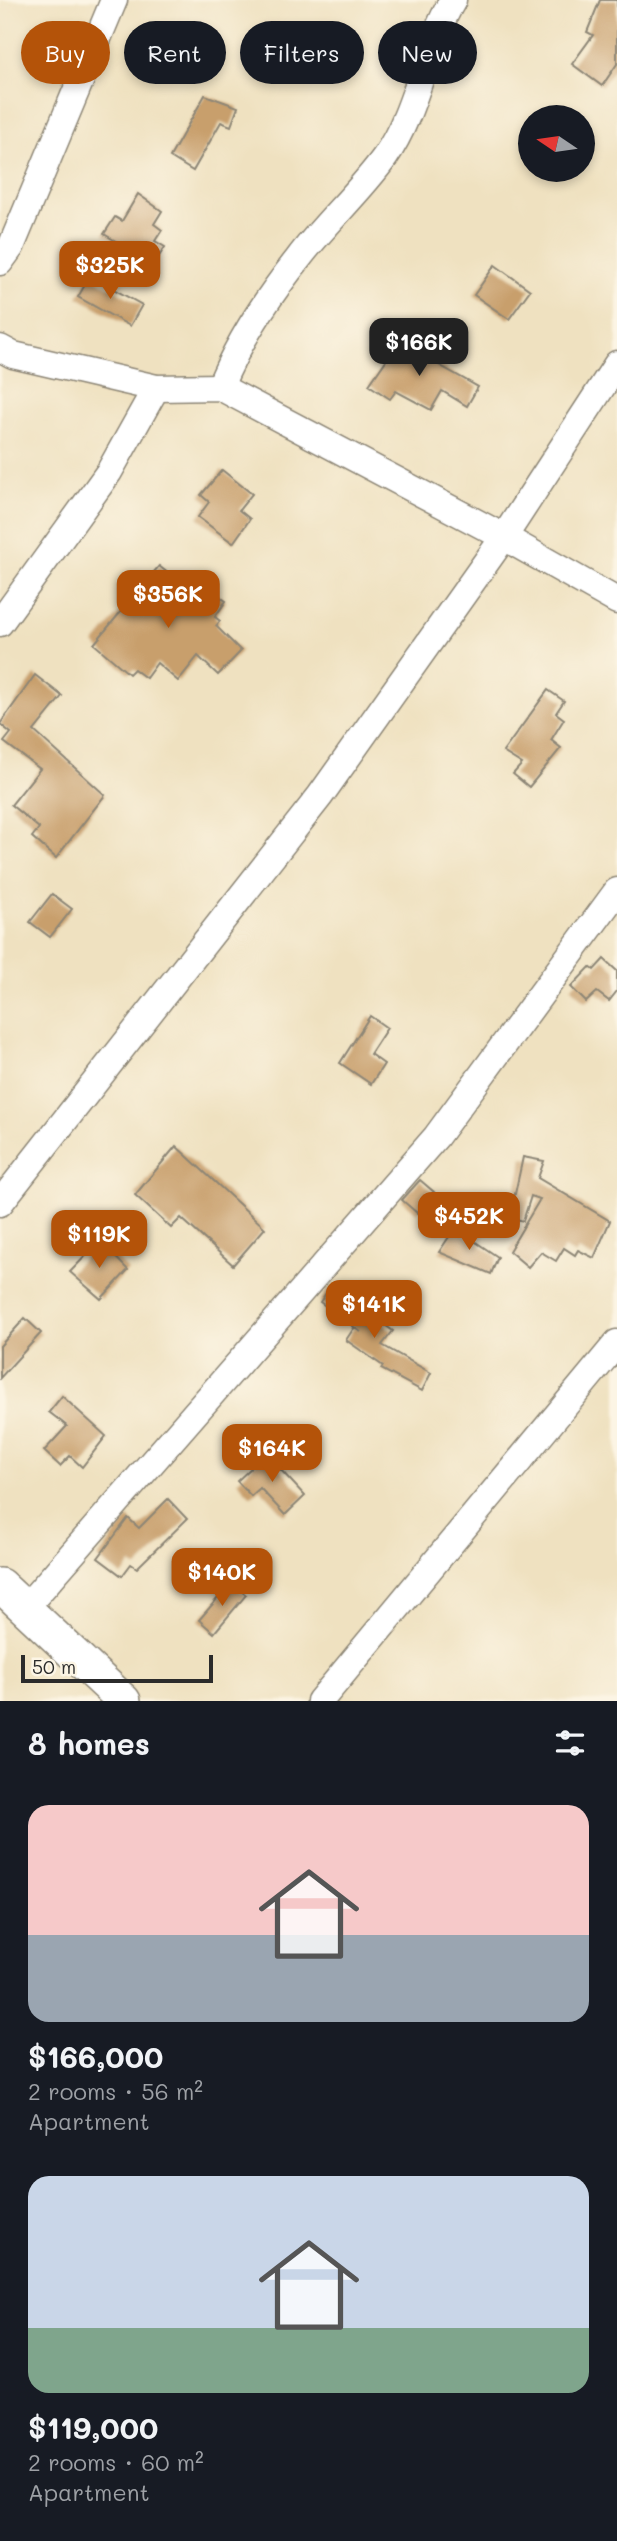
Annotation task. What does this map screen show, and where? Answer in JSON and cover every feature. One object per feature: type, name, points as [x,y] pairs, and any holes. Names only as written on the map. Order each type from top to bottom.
[{"type":"street","points":[[0,262],[11,247],[114,0]]},
{"type":"street","points":[[220,387],[231,360],[297,259],[385,156],[409,114],[435,30],[453,0]]},
{"type":"street","points":[[0,348],[13,355],[156,388],[220,387],[504,537],[617,601]]},
{"type":"street","points":[[0,1203],[320,796],[504,537],[617,364]]},
{"type":"street","points":[[0,623],[109,472],[156,388]]},
{"type":"street","points":[[25,1608],[436,1137],[617,891]]},
{"type":"street","points":[[320,1701],[617,1343]]},
{"type":"street","points":[[0,1585],[124,1701]]},
{"type":"building","points":[[600,0],[617,0],[617,64],[602,86],[572,64],[593,35],[587,32]]},
{"type":"building","points":[[205,95],[238,107],[231,126],[221,122],[193,171],[170,157]]},
{"type":"building","points":[[138,194],[162,211],[154,224],[162,230],[155,241],[165,247],[154,264],[104,234],[115,217],[122,221]]},
{"type":"building","points":[[495,265],[530,290],[509,319],[474,295]]},
{"type":"building","points":[[90,276],[142,305],[130,326],[78,297]]},
{"type":"building","points":[[403,336],[424,351],[421,355],[478,387],[467,406],[442,391],[431,410],[396,391],[390,399],[369,385]]},
{"type":"building","points":[[222,470],[252,494],[239,510],[250,519],[233,543],[198,517],[209,502],[201,495]]},
{"type":"building","points":[[159,566],[193,593],[200,583],[226,601],[215,617],[220,621],[216,626],[241,651],[218,675],[198,656],[178,681],[157,663],[146,678],[134,669],[129,674],[94,644]]},
{"type":"building","points":[[35,675],[62,696],[34,731],[105,795],[56,858],[32,837],[39,828],[11,805],[40,769],[4,742],[11,733],[0,724]]},
{"type":"building","points":[[548,690],[564,701],[556,713],[564,719],[551,740],[561,748],[529,787],[513,774],[522,764],[503,752]]},
{"type":"building","points":[[52,894],[72,909],[50,937],[30,922]]},
{"type":"building","points":[[604,959],[617,971],[617,991],[609,1001],[597,992],[586,1002],[571,987],[590,967],[594,970]]},
{"type":"building","points":[[370,1016],[387,1028],[370,1054],[384,1064],[371,1084],[340,1063]]},
{"type":"building","points":[[176,1146],[265,1228],[233,1265],[181,1218],[171,1228],[135,1195]]},
{"type":"building","points":[[523,1157],[544,1161],[538,1178],[610,1221],[594,1258],[578,1250],[575,1255],[564,1248],[556,1261],[541,1252],[528,1267],[509,1251],[540,1199],[531,1196],[523,1221],[510,1217]]},
{"type":"building","points":[[420,1180],[434,1192],[417,1213],[402,1200]]},
{"type":"building","points":[[455,1228],[498,1257],[491,1274],[439,1252]]},
{"type":"building","points":[[100,1241],[128,1270],[101,1299],[70,1272]]},
{"type":"building","points":[[331,1286],[393,1331],[382,1345],[431,1373],[422,1391],[381,1369],[383,1366],[346,1340],[354,1328],[361,1332],[320,1302]]},
{"type":"building","points":[[25,1318],[41,1333],[0,1378],[0,1346]]},
{"type":"building","points":[[62,1396],[106,1436],[82,1467],[70,1456],[60,1466],[44,1451],[67,1426],[49,1412]]},
{"type":"building","points":[[266,1454],[305,1496],[285,1515],[260,1488],[251,1496],[237,1481]]},
{"type":"building","points":[[168,1499],[187,1519],[137,1568],[131,1564],[122,1576],[98,1558],[128,1518],[139,1528]]},
{"type":"building","points":[[231,1583],[246,1595],[214,1633],[199,1620]]}]
